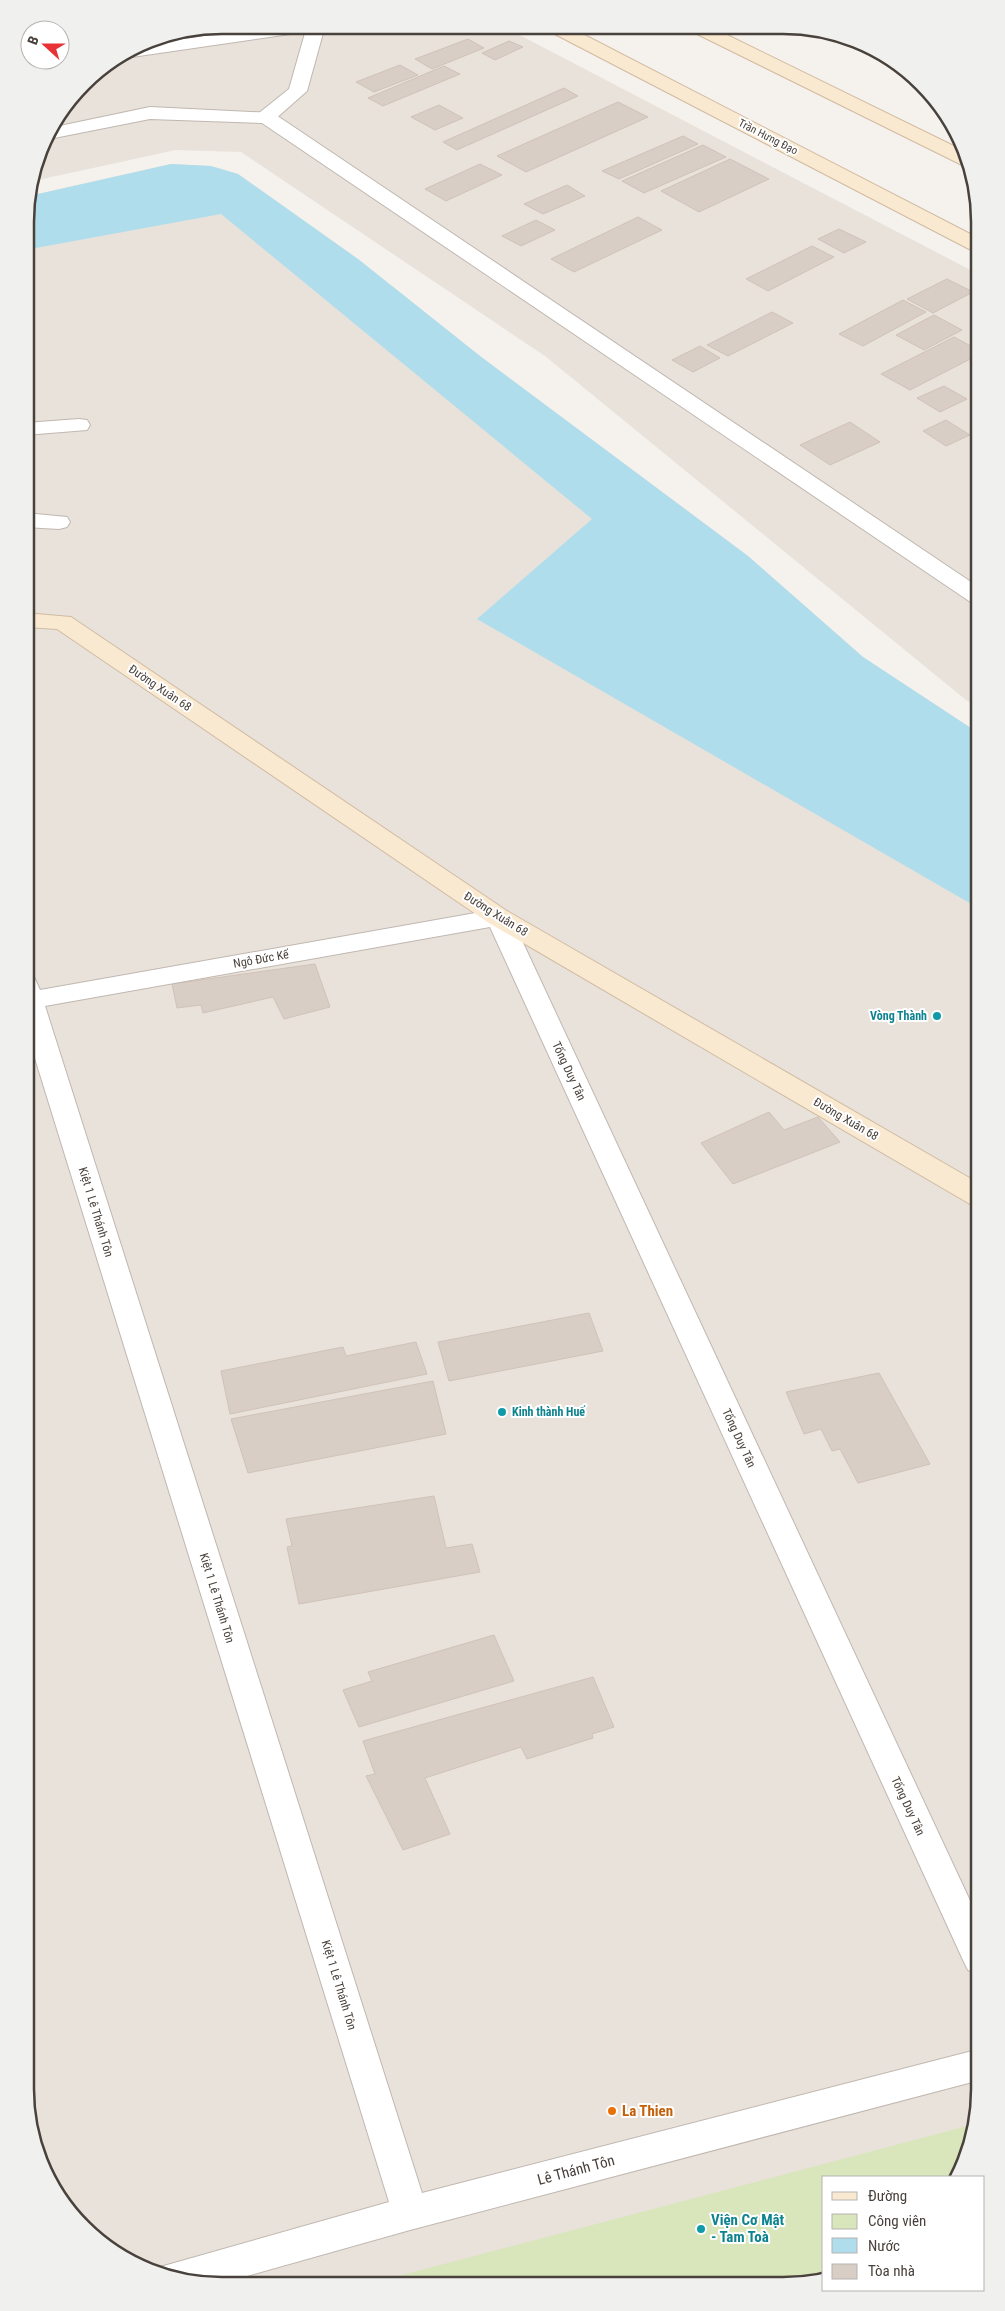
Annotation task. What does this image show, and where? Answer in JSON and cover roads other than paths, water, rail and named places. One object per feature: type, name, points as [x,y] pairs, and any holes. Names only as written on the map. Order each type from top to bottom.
[{"type":"street","points":[[144,50],[256,34]]},
{"type":"street","points":[[266,118],[298,91],[314,34]]},
{"type":"street","name":"Trần Hưng Đạo","points":[[569,34],[971,242]]},
{"type":"street","points":[[711,34],[959,156]]},
{"type":"street","points":[[56,133],[150,112],[266,118],[971,592]]},
{"type":"street","points":[[34,428],[79,425]]},
{"type":"street","points":[[34,521],[59,522]]},
{"type":"street","name":"Đường Xuân 68","points":[[34,620],[63,622],[498,917],[971,1191]]},
{"type":"street","name":"Ngô Đức Kế","points":[[34,994],[498,917]]},
{"type":"street","name":"Tống Duy Tân","points":[[498,917],[971,1941]]},
{"type":"street","name":"Kiệt 1 Lê Thánh Tôn","points":[[34,1017],[410,2213]]},
{"type":"street","name":"Lê Thánh Tôn","points":[[189,2275],[410,2213],[971,2066]]},
{"type":"water","points":[[171,164],[211,166],[238,174],[358,259],[480,356],[748,556],[863,657],[971,728],[971,904],[477,619],[592,519],[221,214],[34,248],[35,195]]},
{"type":"place","name":"Vòng Thành","points":[[937,1016]]},
{"type":"place","name":"Kinh thành Huế","points":[[502,1412]]},
{"type":"place","name":"La Thien","points":[[612,2111]]},
{"type":"place","name":"Viện Cơ Mật - Tam Toà","points":[[701,2229]]}]
